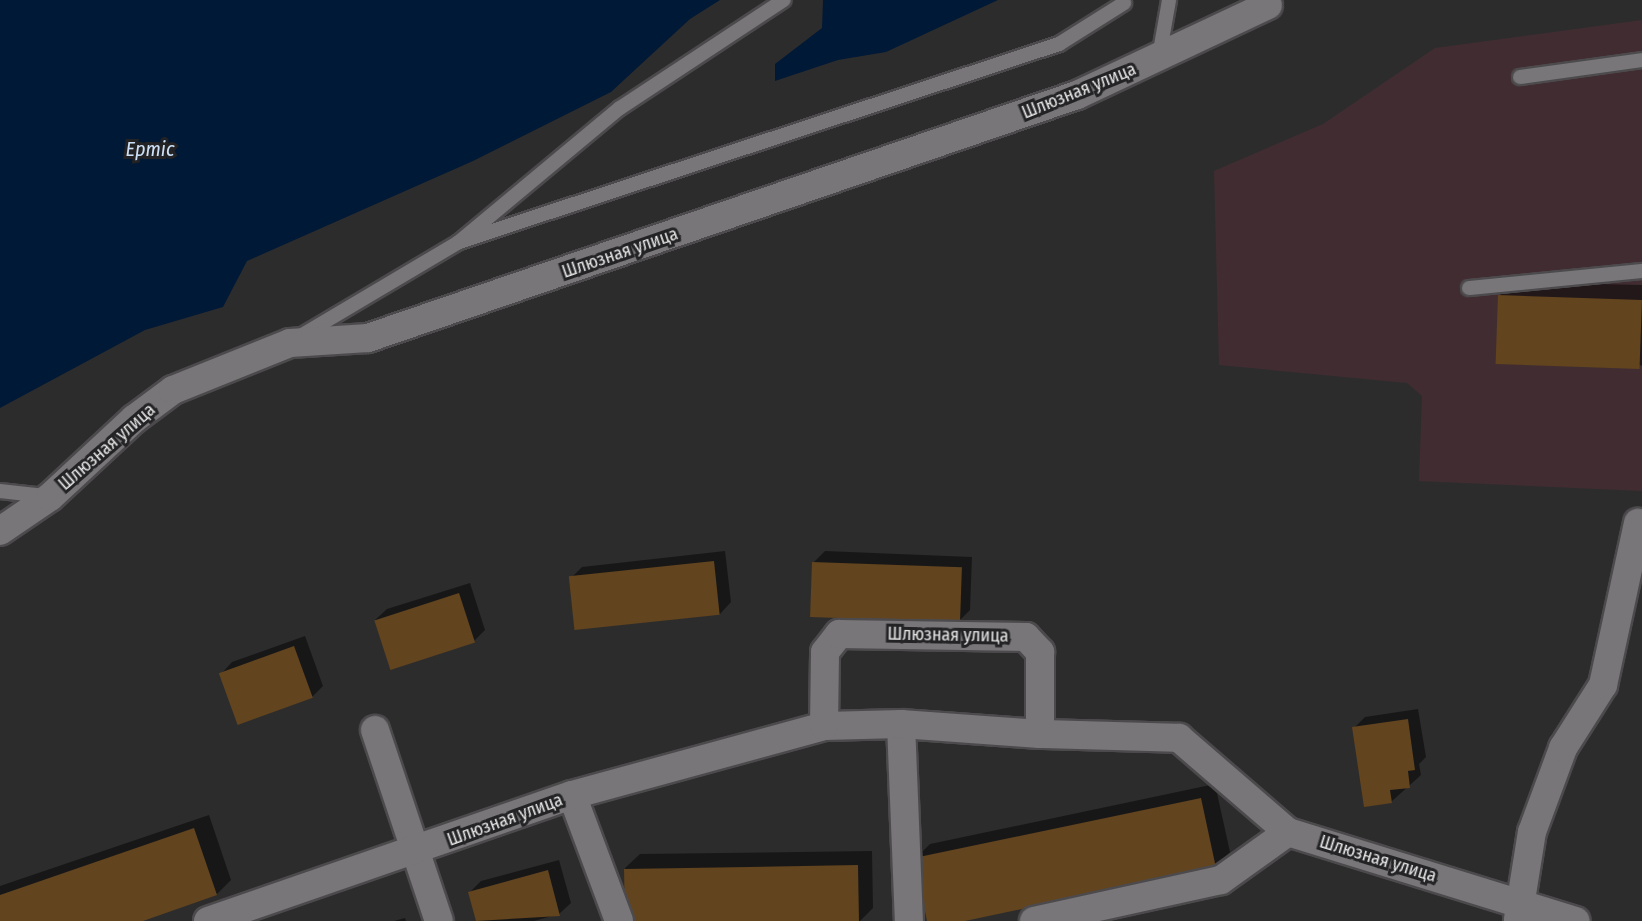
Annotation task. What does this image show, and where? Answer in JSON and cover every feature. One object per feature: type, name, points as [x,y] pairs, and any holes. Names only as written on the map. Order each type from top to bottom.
[{"type":"street","name":"Шлюзная улица","points":[[0,531],[50,496],[134,418],[173,390],[290,343],[368,338],[1077,95],[1268,5]]},
{"type":"street","points":[[1520,911],[1532,832],[1563,748],[1603,685],[1640,524]]},
{"type":"street","name":"Шлюзная улица","points":[[208,921],[415,853],[572,795],[824,726],[825,652],[839,633],[1026,637],[1040,652],[1040,734],[1179,738],[1288,832],[1520,911],[1576,921]]},
{"type":"street","points":[[901,724],[909,921]]},
{"type":"street","points":[[824,726],[901,724],[1040,734]]},
{"type":"street","points":[[375,730],[439,921]]},
{"type":"street","points":[[572,795],[619,921]]},
{"type":"street","points":[[1034,921],[1221,880],[1288,832]]},
{"type":"lane","points":[[459,242],[620,108],[784,0]]},
{"type":"lane","points":[[1159,58],[1169,0]]},
{"type":"lane","points":[[290,343],[336,310],[459,242],[1059,44],[1124,3]]},
{"type":"lane","points":[[1520,76],[1642,60]]},
{"type":"lane","points":[[1469,288],[1642,272]]},
{"type":"lane","points":[[0,491],[50,496]]},
{"type":"shaded area","points":[[1642,20],[1642,491],[1419,481],[1422,396],[1407,383],[1219,365],[1214,171],[1323,124],[1435,48]]},
{"type":"water","name":"Ертіс","points":[[0,0],[720,0],[690,19],[611,92],[473,161],[247,261],[223,307],[145,330],[0,408]]},
{"type":"water","points":[[823,0],[998,0],[886,52],[838,60],[775,81],[775,64],[822,28]]},
{"type":"building","points":[[1498,295],[1642,300],[1640,369],[1496,364]]},
{"type":"building","points":[[714,561],[720,615],[574,630],[569,576]]},
{"type":"building","points":[[812,562],[962,567],[960,622],[810,617]]},
{"type":"building","points":[[459,593],[475,642],[390,670],[374,621]]},
{"type":"building","points":[[294,646],[313,698],[238,725],[219,673]]},
{"type":"building","points":[[1408,719],[1415,770],[1408,771],[1410,788],[1390,790],[1392,803],[1364,807],[1352,727]]},
{"type":"building","points":[[1201,798],[1216,868],[965,921],[927,921],[914,858]]},
{"type":"building","points":[[194,828],[217,895],[143,921],[0,921],[0,895]]},
{"type":"building","points":[[858,865],[859,921],[625,921],[624,869]]},
{"type":"building","points":[[548,870],[560,916],[476,921],[468,892]]}]
